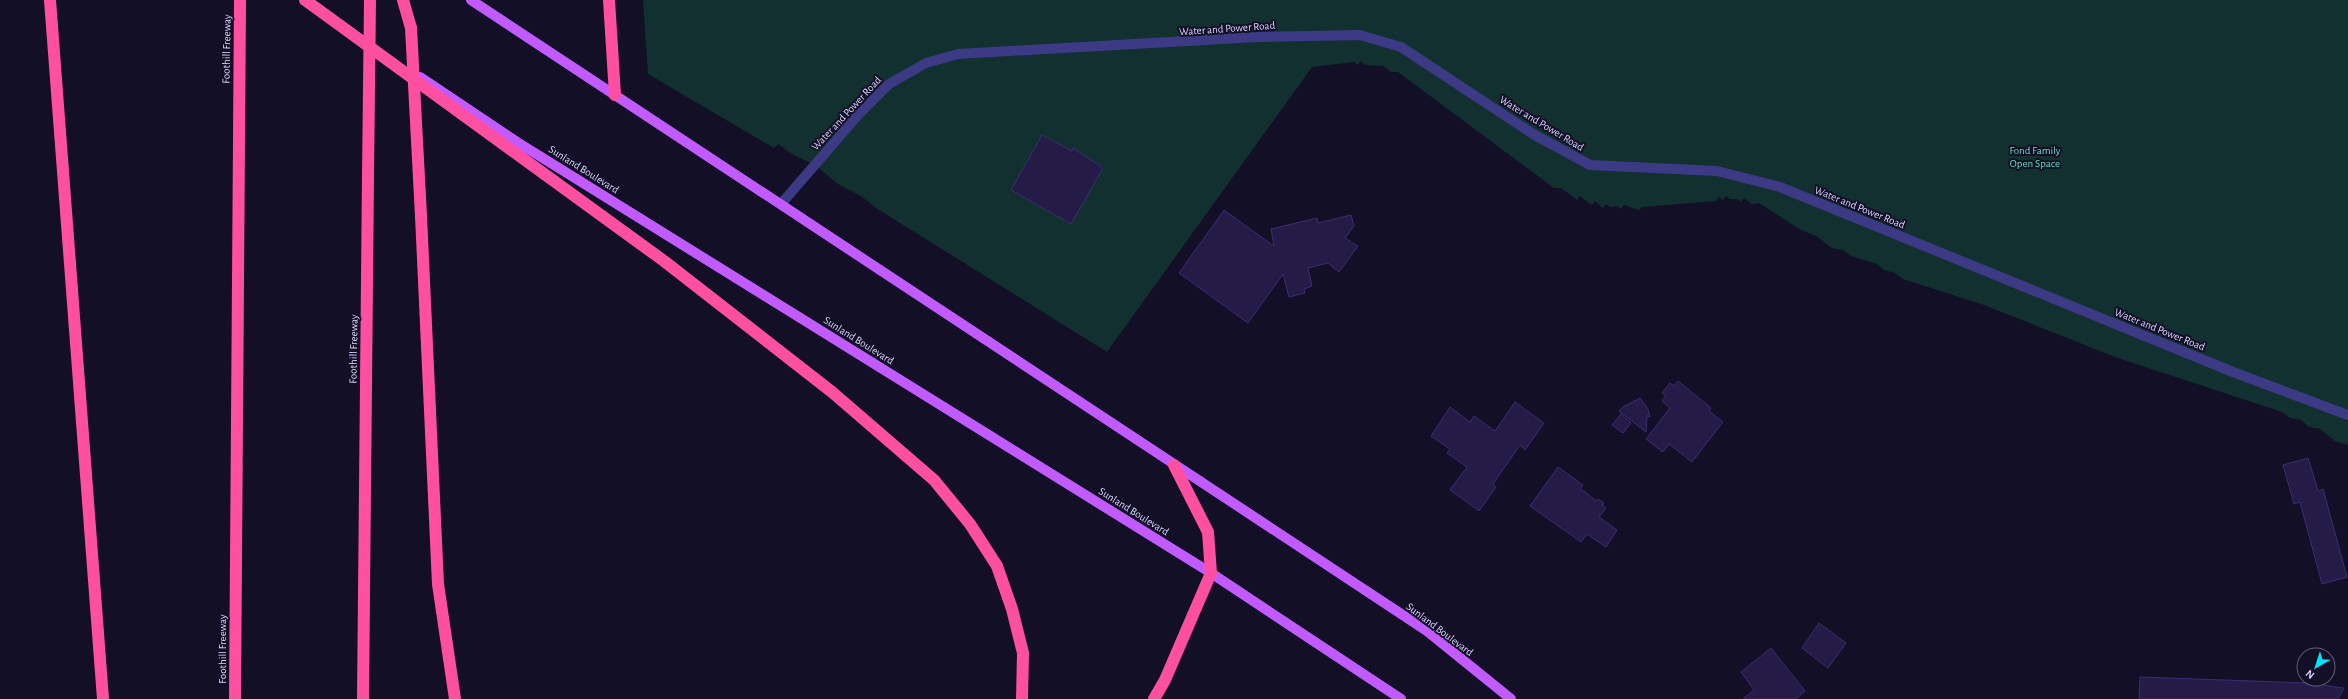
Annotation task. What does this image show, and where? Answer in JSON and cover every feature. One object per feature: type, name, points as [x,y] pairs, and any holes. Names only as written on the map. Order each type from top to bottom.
[{"type":"highway","points":[[50,0],[103,699]]},
{"type":"highway","points":[[305,0],[664,261],[832,392],[934,480],[970,524],[997,566],[1012,609],[1023,653],[1022,699]]},
{"type":"highway","name":"Foothill Freeway","points":[[363,699],[370,0]]},
{"type":"highway","points":[[403,0],[412,28],[438,584],[455,699]]},
{"type":"highway","points":[[609,0],[615,95]]},
{"type":"highway","name":"Foothill Freeway","points":[[235,699],[239,3]]},
{"type":"highway","points":[[1154,699],[1165,680],[1211,573],[1208,532],[1174,465]]},
{"type":"main road","name":"Sunland Boulevard","points":[[305,0],[517,142],[1211,573],[1401,699]]},
{"type":"main road","name":"Sunland Boulevard","points":[[471,0],[1427,631],[1511,699]]},
{"type":"street","name":"Water and Power Road","points":[[781,204],[858,115],[889,84],[926,63],[958,54],[1257,37],[1360,34],[1401,47],[1534,134],[1590,165],[1717,171],[1780,187],[2226,369],[2348,415]]},
{"type":"green space","name":"Fond Family Open Space","points":[[643,0],[2348,0],[2348,445],[2335,441],[2320,429],[2309,427],[2301,420],[2290,418],[2282,412],[2115,357],[1984,305],[1903,279],[1895,273],[1884,270],[1877,264],[1851,256],[1843,250],[1832,248],[1816,236],[1801,230],[1759,203],[1752,204],[1744,198],[1741,202],[1737,199],[1730,199],[1726,196],[1723,200],[1719,197],[1716,201],[1642,207],[1639,210],[1624,205],[1621,209],[1617,206],[1610,207],[1606,204],[1603,208],[1595,201],[1592,205],[1580,196],[1577,200],[1561,188],[1554,188],[1398,72],[1391,72],[1383,66],[1365,65],[1361,61],[1358,65],[1354,62],[1312,67],[1107,352],[876,208],[861,196],[838,184],[815,165],[792,154],[778,144],[774,148],[648,74]]},
{"type":"building","points":[[1042,135],[1072,151],[1073,148],[1103,168],[1071,224],[1011,190]]},
{"type":"building","points":[[1224,210],[1274,246],[1271,229],[1317,218],[1318,223],[1351,215],[1354,226],[1345,238],[1358,246],[1339,272],[1328,263],[1308,268],[1312,286],[1304,289],[1305,293],[1289,297],[1283,274],[1248,323],[1179,273]]},
{"type":"building","points":[[1678,381],[1711,408],[1709,411],[1723,422],[1692,462],[1669,444],[1663,452],[1646,439],[1670,408],[1662,401],[1666,396],[1662,393],[1670,383],[1674,386]]},
{"type":"building","points":[[1640,398],[1648,409],[1650,417],[1647,416],[1646,432],[1619,411],[1623,407]]},
{"type":"building","points":[[1515,402],[1544,423],[1525,450],[1520,445],[1493,484],[1496,487],[1479,511],[1450,490],[1467,467],[1447,453],[1450,449],[1431,436],[1450,407],[1470,422],[1474,416],[1495,431]]},
{"type":"building","points":[[1621,414],[1631,423],[1623,433],[1612,425]]},
{"type":"building","points":[[2308,458],[2318,491],[2323,489],[2347,577],[2322,584],[2300,502],[2294,504],[2283,465]]},
{"type":"building","points":[[1558,467],[1583,485],[1580,490],[1584,491],[1596,501],[1598,499],[1604,503],[1602,505],[1606,508],[1599,517],[1617,530],[1606,547],[1587,534],[1581,542],[1530,506]]},
{"type":"building","points":[[1819,623],[1846,643],[1828,668],[1802,648]]},
{"type":"building","points":[[1771,648],[1805,691],[1796,699],[1743,699],[1754,690],[1741,672]]},
{"type":"building","points":[[2140,677],[2296,683],[2296,687],[2344,688],[2338,699],[2139,699]]}]
